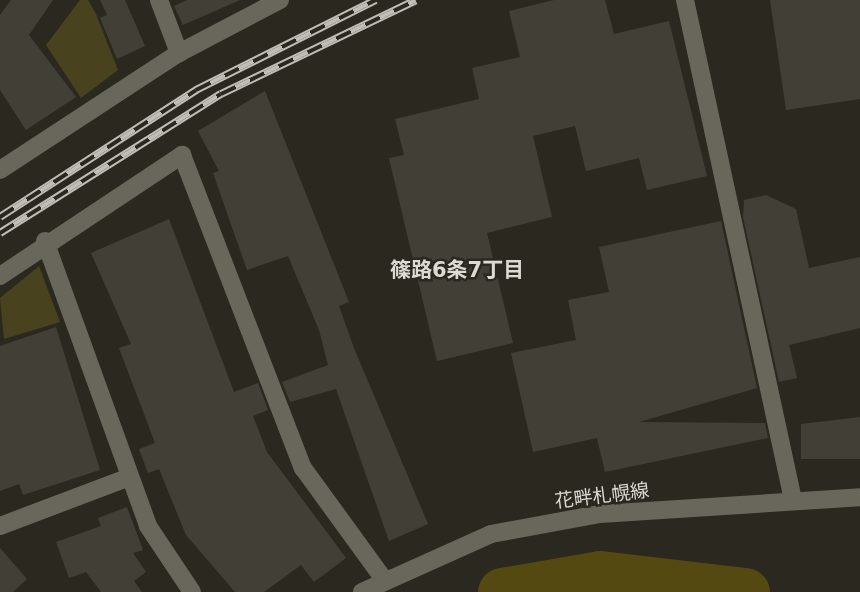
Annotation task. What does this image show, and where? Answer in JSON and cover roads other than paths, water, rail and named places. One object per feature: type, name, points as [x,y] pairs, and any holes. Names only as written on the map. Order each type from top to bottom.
[{"type":"street","points":[[159,0],[179,53]]},
{"type":"street","points":[[3,163],[179,53],[280,0]]},
{"type":"street","points":[[685,0],[793,500]]},
{"type":"street","points":[[0,276],[45,241],[182,155],[303,468],[383,578]]},
{"type":"street","points":[[45,241],[148,526],[192,592]]},
{"type":"street","points":[[0,526],[130,477]]},
{"type":"street","name":"花畔札幌線","points":[[362,592],[383,578],[491,534],[600,514],[860,497]]},
{"type":"waterway","points":[[502,592],[600,575],[745,592]]},
{"type":"railway","points":[[0,217],[196,90],[376,0]]},
{"type":"railway","points":[[0,233],[221,94],[416,0]]},
{"type":"district","name":"篠路6条7丁目","points":[[457,270]]}]
